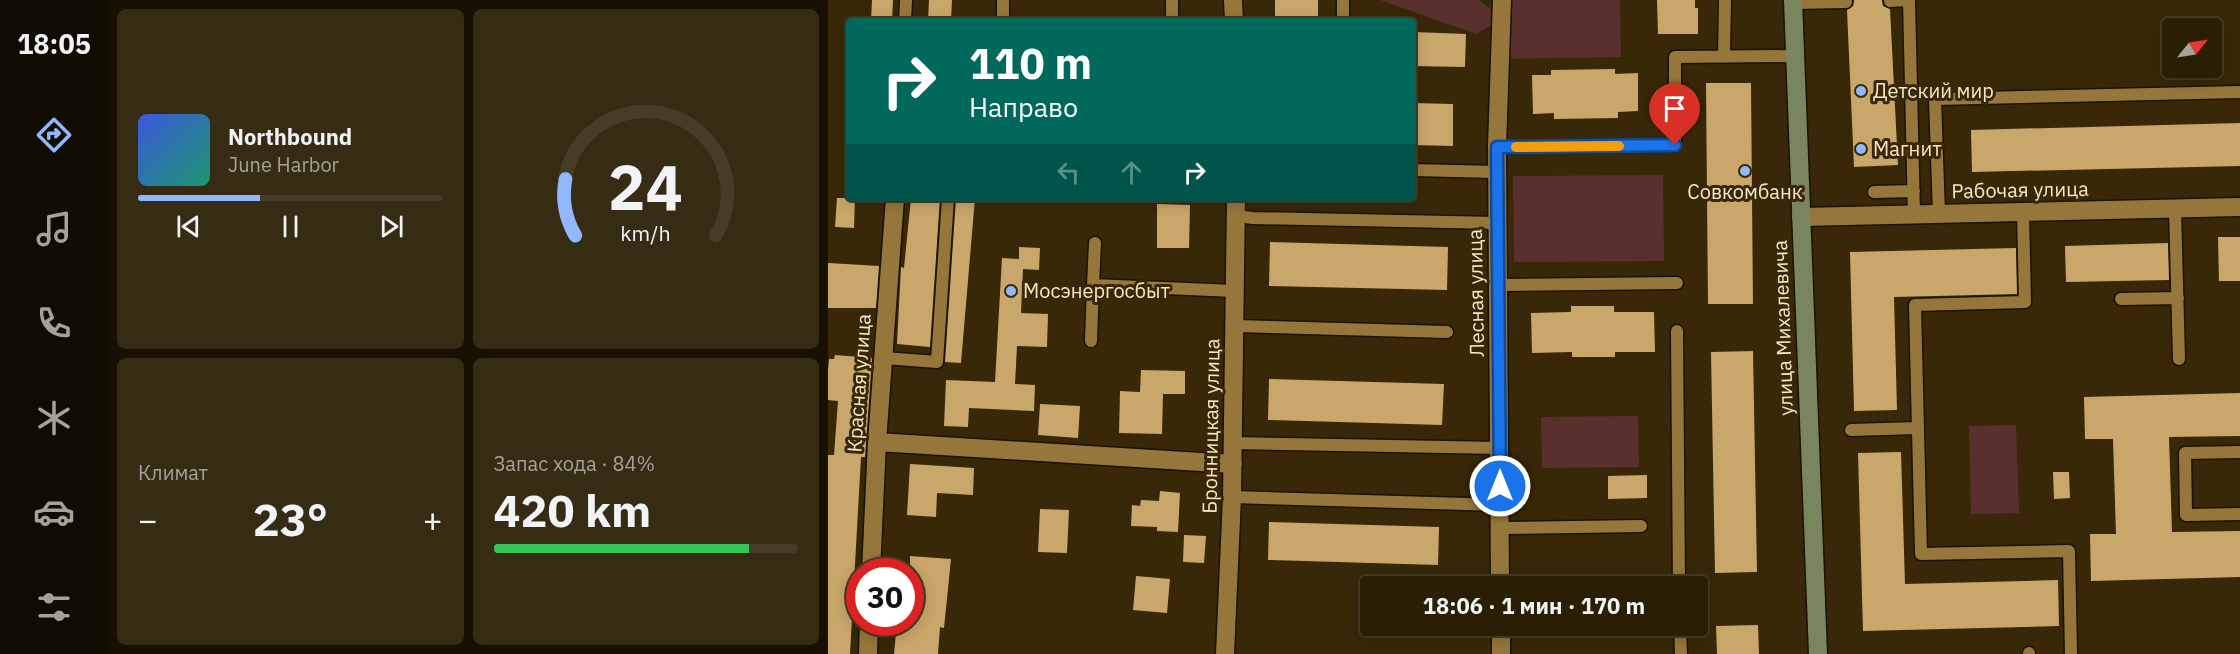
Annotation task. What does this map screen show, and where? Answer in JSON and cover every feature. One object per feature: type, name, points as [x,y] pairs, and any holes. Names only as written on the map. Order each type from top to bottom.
[{"type":"main road","name":"улица Михалевича","points":[[1793,2],[1818,654]]},
{"type":"street","points":[[1233,0],[1234,18]]},
{"type":"street","name":"Лесная улица","points":[[1500,576],[1497,147],[1502,0]]},
{"type":"street","name":"Красная улица","points":[[872,558],[877,442],[895,201]]},
{"type":"street","name":"Бронницкая улица","points":[[1225,654],[1233,464],[1236,207]]},
{"type":"street","name":"Рабочая улица","points":[[1801,218],[2240,207]]},
{"type":"street","points":[[877,442],[1233,464]]},
{"type":"street","points":[[868,654],[869,636]]},
{"type":"street","points":[[1501,636],[1501,654]]},
{"type":"lane","points":[[905,18],[906,0]]},
{"type":"lane","points":[[1003,0],[1003,18]]},
{"type":"lane","points":[[1172,0],[1172,18]]},
{"type":"lane","points":[[1343,0],[1344,18]]},
{"type":"lane","points":[[1725,0],[1725,57]]},
{"type":"lane","points":[[1890,1],[1909,0],[1914,215]]},
{"type":"lane","points":[[1793,2],[1846,2]]},
{"type":"lane","points":[[1497,147],[1675,145],[1675,57],[1794,56]]},
{"type":"lane","points":[[1939,214],[1935,99],[2240,92]]},
{"type":"lane","points":[[1416,170],[1497,172]]},
{"type":"lane","points":[[1874,192],[1914,191]]},
{"type":"lane","points":[[884,358],[937,362],[948,201]]},
{"type":"lane","points":[[1236,207],[1252,218],[1497,223]]},
{"type":"lane","points":[[2175,208],[2179,359]]},
{"type":"lane","points":[[2023,212],[2025,302],[1915,304],[1922,554],[2069,551],[2071,654]]},
{"type":"lane","points":[[1091,341],[1095,243]]},
{"type":"lane","points":[[1498,285],[1677,283]]},
{"type":"lane","points":[[1093,285],[1235,291]]},
{"type":"lane","points":[[2121,299],[2178,298]]},
{"type":"lane","points":[[1235,326],[1447,332]]},
{"type":"lane","points":[[1677,331],[1679,576]]},
{"type":"lane","points":[[1851,430],[1918,428]]},
{"type":"lane","points":[[1233,443],[1499,447]]},
{"type":"lane","points":[[2240,452],[2185,453],[2186,515],[2240,514]]},
{"type":"lane","points":[[1232,497],[1500,505]]},
{"type":"lane","points":[[1500,528],[1641,526]]},
{"type":"lane","points":[[1680,636],[1681,654]]},
{"type":"shaded area","points":[[1380,0],[1479,0],[1501,18],[1502,0],[1620,0],[1621,57],[1499,59],[1501,19],[1476,34]]},
{"type":"shaded area","points":[[1663,175],[1664,261],[1514,262],[1513,176]]},
{"type":"shaded area","points":[[1638,416],[1639,467],[1542,468],[1541,417]]},
{"type":"shaded area","points":[[2016,425],[2019,513],[1971,514],[1969,426]]},
{"type":"building","points":[[872,0],[893,0],[892,18],[871,18]]},
{"type":"building","points":[[929,0],[952,0],[951,18],[928,18]]},
{"type":"building","points":[[1275,0],[1318,0],[1318,18],[1275,18]]},
{"type":"building","points":[[1657,0],[1695,0],[1695,8],[1698,8],[1698,34],[1658,34]]},
{"type":"building","points":[[1854,0],[1882,0],[1883,6],[1890,9],[1898,165],[1854,167],[1847,10],[1853,6]]},
{"type":"building","points":[[1416,32],[1466,34],[1465,67],[1416,66]]},
{"type":"building","points":[[1615,69],[1615,74],[1638,73],[1638,111],[1618,112],[1618,118],[1554,119],[1554,113],[1533,114],[1532,75],[1551,75],[1551,70]]},
{"type":"building","points":[[1706,83],[1751,83],[1753,304],[1708,304]]},
{"type":"building","points":[[1416,103],[1453,104],[1453,146],[1416,145]]},
{"type":"building","points":[[2240,123],[2240,166],[1972,172],[1971,130]]},
{"type":"building","points":[[837,198],[855,201],[854,228],[835,227]]},
{"type":"building","points":[[911,201],[940,201],[930,347],[897,344],[901,267],[904,268]]},
{"type":"building","points":[[956,201],[975,201],[961,363],[945,362]]},
{"type":"building","points":[[1157,204],[1190,205],[1189,248],[1157,248]]},
{"type":"building","points":[[2218,237],[2240,237],[2240,281],[2219,281]]},
{"type":"building","points":[[1270,242],[1448,247],[1447,290],[1269,286]]},
{"type":"building","points":[[2168,243],[2169,280],[2066,282],[2065,246]]},
{"type":"building","points":[[1019,247],[1040,248],[1039,270],[1023,269],[1021,313],[1048,314],[1047,347],[1017,346],[1015,384],[1035,385],[1034,411],[969,408],[968,427],[944,426],[946,380],[995,382],[1002,258],[1019,259]]},
{"type":"building","points":[[2016,248],[2017,294],[1894,297],[1897,410],[1854,411],[1850,252]]},
{"type":"building","points":[[828,263],[879,266],[876,308],[828,308]]},
{"type":"building","points":[[1571,306],[1614,306],[1614,312],[1654,312],[1655,352],[1615,352],[1615,357],[1572,357],[1572,352],[1532,353],[1531,313],[1571,312]]},
{"type":"building","points":[[1753,351],[1757,572],[1715,573],[1711,352]]},
{"type":"building","points":[[835,355],[872,358],[865,457],[861,457],[855,558],[846,558],[846,636],[851,636],[850,654],[828,654],[828,455],[834,455],[838,401],[828,400],[828,370],[829,359],[834,359]]},
{"type":"building","points":[[1141,370],[1185,371],[1185,394],[1163,394],[1162,434],[1119,433],[1120,391],[1140,392]]},
{"type":"building","points":[[1269,379],[1444,384],[1442,425],[1268,420]]},
{"type":"building","points":[[2240,393],[2240,436],[2169,437],[2172,532],[2240,531],[2240,577],[2091,581],[2090,534],[2116,534],[2113,439],[2085,439],[2084,397]]},
{"type":"building","points":[[1040,404],[1080,406],[1078,438],[1038,435]]},
{"type":"building","points":[[1901,452],[1905,584],[2058,580],[2059,626],[1863,631],[1858,453]]},
{"type":"building","points":[[910,464],[974,468],[973,495],[937,493],[936,517],[907,515]]},
{"type":"building","points":[[2053,472],[2069,472],[2070,498],[2054,499]]},
{"type":"building","points":[[1647,475],[1647,498],[1608,499],[1608,476]]},
{"type":"building","points":[[1160,491],[1180,493],[1178,532],[1157,531],[1157,527],[1131,526],[1132,505],[1140,506],[1141,500],[1159,501]]},
{"type":"building","points":[[1040,509],[1069,510],[1067,553],[1038,552]]},
{"type":"building","points":[[1269,522],[1439,527],[1438,565],[1268,560]]},
{"type":"building","points":[[1184,535],[1206,536],[1204,563],[1183,562]]},
{"type":"building","points":[[910,556],[951,559],[944,628],[940,627],[938,654],[894,654],[896,636],[924,636],[924,558],[910,558]]},
{"type":"building","points":[[1136,576],[1170,579],[1167,613],[1133,610]]},
{"type":"building","points":[[1758,625],[1759,654],[1717,654],[1716,626]]},
{"type":"slow traffic","points":[[1516,147],[1619,146]]},
{"type":"place","name":"Детский мир","points":[[1861,91]]},
{"type":"place","name":"Магнит","points":[[1861,149]]},
{"type":"place","name":"Совкомбанк","points":[[1745,171]]},
{"type":"place","name":"Мосэнергосбыт","points":[[1011,291]]},
{"type":"route","points":[[1500,486],[1497,147],[1675,145]]}]
